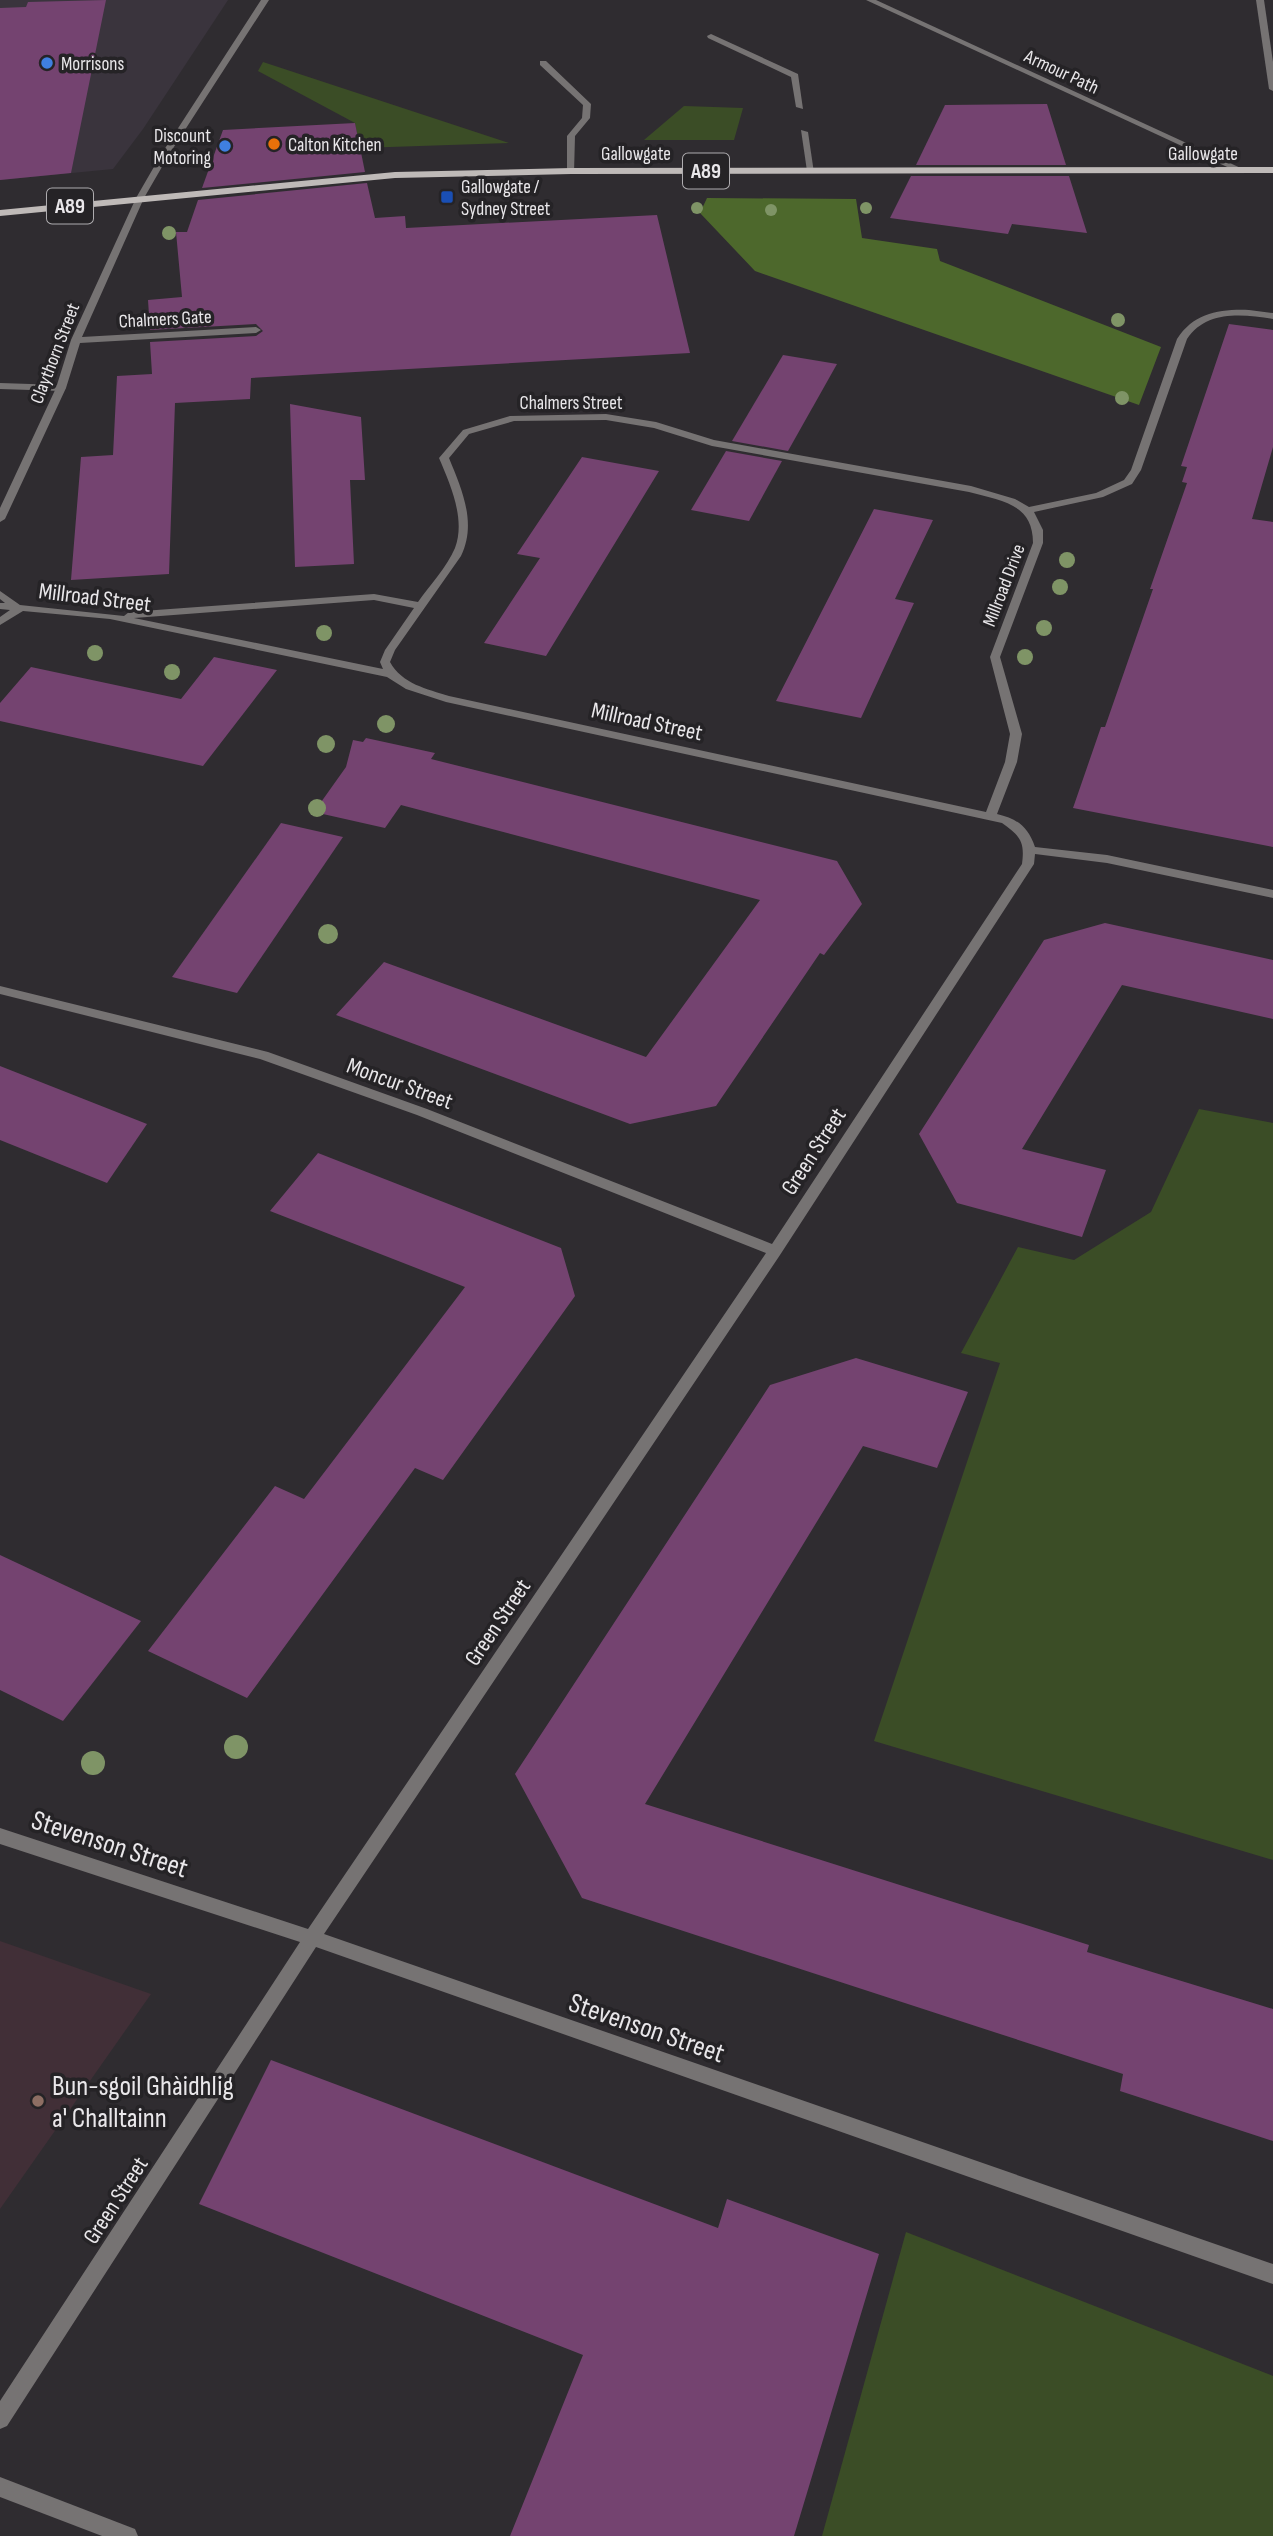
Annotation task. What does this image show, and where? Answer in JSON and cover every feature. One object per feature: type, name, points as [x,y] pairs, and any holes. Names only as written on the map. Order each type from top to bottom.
[{"type":"main road","name":"Gallowgate","points":[[0,213],[372,176],[571,171],[1273,170]]},
{"type":"street","name":"Claythorn Street","points":[[0,519],[61,388],[76,340],[140,198],[265,0]]},
{"type":"street","name":"Armour Path","points":[[870,0],[1241,170]]},
{"type":"street","points":[[1260,0],[1273,89]]},
{"type":"street","points":[[711,36],[795,76],[800,107]]},
{"type":"street","points":[[543,63],[587,104],[589,110],[588,117],[571,136],[571,171]]},
{"type":"street","points":[[804,132],[811,171]]},
{"type":"street","points":[[1028,510],[1098,495],[1128,482],[1136,470],[1158,412],[1184,333],[1201,319],[1234,313],[1273,316]]},
{"type":"street","name":"Chalmers Gate","points":[[76,340],[256,330]]},
{"type":"street","points":[[0,386],[61,388]]},
{"type":"street","name":"Chalmers Street","points":[[391,674],[385,662],[387,655],[463,543],[457,493],[444,458],[467,432],[513,418],[587,416],[641,421],[712,443],[971,489],[1011,501],[1028,510]]},
{"type":"street","name":"Millroad Drive","points":[[990,816],[1011,762],[1015,743],[1015,725],[995,657],[1036,551],[1038,530],[1028,510]]},
{"type":"street","points":[[0,594],[19,609],[0,621]]},
{"type":"street","points":[[110,616],[374,597],[420,606]]},
{"type":"street","name":"Millroad Street","points":[[0,606],[110,616],[391,674],[410,687],[446,699],[990,816],[1017,825],[1029,841],[1030,850]]},
{"type":"street","points":[[1030,850],[1107,859],[1273,894]]},
{"type":"street","name":"Green Street","points":[[0,2419],[312,1938],[775,1251],[1028,864],[1030,850]]},
{"type":"street","name":"Moncur Street","points":[[0,990],[263,1055],[422,1112],[775,1251]]},
{"type":"street","name":"Stevenson Street","points":[[0,1836],[312,1938],[1273,2274]]},
{"type":"street","points":[[0,2487],[128,2536]]},
{"type":"shaded area","points":[[0,0],[228,0],[143,129],[113,169],[0,180]]},
{"type":"shaded area","name":"Bun-sgoil Ghàidhlig a' Challtainn","points":[[0,1941],[151,1994],[0,2209]]},
{"type":"green space","points":[[263,62],[509,143],[360,148],[355,123],[258,71]]},
{"type":"green space","points":[[684,106],[743,108],[734,140],[644,140]]},
{"type":"green space","points":[[707,198],[856,199],[862,238],[937,249],[940,261],[1161,347],[1139,405],[755,271],[700,213]]},
{"type":"green space","points":[[1199,1109],[1273,1123],[1273,1860],[874,1741],[1000,1363],[961,1353],[1018,1247],[1074,1260],[1151,1212]]},
{"type":"green space","points":[[906,2232],[1273,2376],[1273,2536],[822,2536]]},
{"type":"building","name":"Morrisons","points":[[106,0],[71,173],[0,180],[0,8],[26,7],[28,2]]},
{"type":"building","points":[[1047,104],[1066,165],[916,165],[945,105]]},
{"type":"building","points":[[355,123],[365,172],[202,188],[223,130]]},
{"type":"building","points":[[911,176],[1069,176],[1087,233],[1012,224],[1008,234],[890,218]]},
{"type":"building","points":[[367,183],[375,218],[405,216],[406,228],[657,215],[690,353],[251,378],[250,399],[175,403],[169,574],[71,580],[81,457],[113,455],[117,376],[152,374],[150,342],[256,336],[263,331],[256,324],[150,330],[148,300],[182,297],[176,232],[187,232],[198,200]]},
{"type":"building","points":[[1229,324],[1273,330],[1273,447],[1252,519],[1273,522],[1273,847],[1073,808],[1101,727],[1105,727],[1153,589],[1150,589],[1187,483],[1182,482],[1187,467],[1181,466]]},
{"type":"building","points":[[783,355],[837,364],[788,451],[732,441]]},
{"type":"building","points":[[290,404],[361,417],[365,480],[350,480],[354,564],[295,567]]},
{"type":"building","points":[[726,451],[782,461],[749,521],[691,510]]},
{"type":"building","points":[[582,457],[659,471],[546,656],[484,643],[540,558],[517,554]]},
{"type":"building","points":[[874,509],[933,520],[895,599],[914,603],[861,718],[776,701]]},
{"type":"building","points":[[214,657],[277,670],[203,766],[0,721],[0,703],[31,667],[181,699]]},
{"type":"building","points":[[366,738],[435,753],[431,759],[837,861],[862,904],[824,955],[820,953],[716,1106],[630,1124],[336,1015],[384,962],[646,1057],[760,900],[401,805],[385,828],[314,812],[346,767],[353,740],[363,742]]},
{"type":"building","points":[[281,823],[343,837],[237,993],[172,977]]},
{"type":"building","points":[[1105,923],[1273,960],[1273,1019],[1122,985],[1022,1149],[1106,1170],[1082,1237],[957,1203],[919,1134],[1044,940]]},
{"type":"building","points":[[0,1066],[147,1124],[107,1183],[0,1140]]},
{"type":"building","points":[[318,1153],[561,1248],[575,1296],[443,1480],[415,1468],[247,1698],[148,1651],[275,1486],[304,1499],[465,1287],[270,1211]]},
{"type":"building","points":[[856,1358],[968,1392],[937,1468],[863,1446],[645,1804],[1089,1945],[1087,1952],[1273,2009],[1273,2141],[1120,2091],[1123,2074],[582,1898],[515,1774],[770,1385]]},
{"type":"building","points":[[0,1555],[141,1621],[63,1721],[0,1690]]},
{"type":"building","points":[[271,2060],[718,2228],[727,2199],[879,2254],[794,2536],[510,2536],[583,2355],[199,2204]]},
{"type":"place","name":"Morrisons","points":[[47,63]]},
{"type":"place","name":"Calton Kitchen","points":[[274,144]]},
{"type":"place","name":"Discount Motoring","points":[[225,146]]},
{"type":"place","name":"Gallowgate / Sydney Street","points":[[447,197]]},
{"type":"place","name":"Bun-sgoil Ghàidhlig a' Challtainn","points":[[38,2101]]}]
